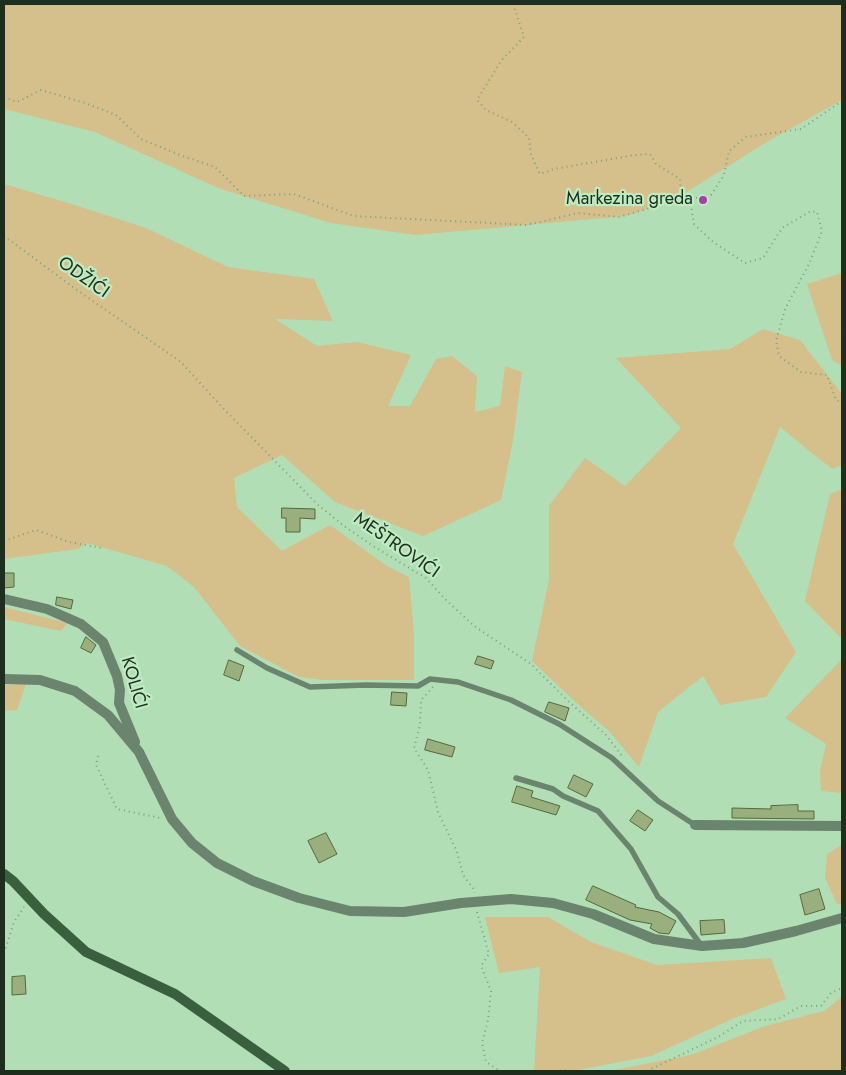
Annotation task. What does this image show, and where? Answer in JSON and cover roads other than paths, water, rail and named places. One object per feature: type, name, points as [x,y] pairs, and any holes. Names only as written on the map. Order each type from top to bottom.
[{"type":"street","name":"KOLIĆI","points":[[4,599],[47,609],[81,624],[103,642],[117,676],[120,690],[119,703],[138,752]]},
{"type":"street","points":[[4,680],[40,680],[75,691],[108,715],[138,752],[172,819],[192,843],[217,863],[253,882],[299,898],[350,911],[404,912],[461,903],[512,899],[553,903],[593,914],[654,939],[702,946],[743,943],[842,918]]},
{"type":"street","points":[[695,825],[842,826]]},
{"type":"street","points":[[4,874],[86,952],[175,994],[285,1071]]},
{"type":"lane","points":[[237,650],[267,668],[310,687],[418,686],[430,678],[458,682],[511,700],[559,724],[612,758],[658,801],[695,825]]},
{"type":"lane","points":[[516,778],[553,789],[563,796],[598,811],[631,849],[658,897],[678,914],[702,946]]},
{"type":"place","name":"Markezina greda","points":[[703,200]]}]
